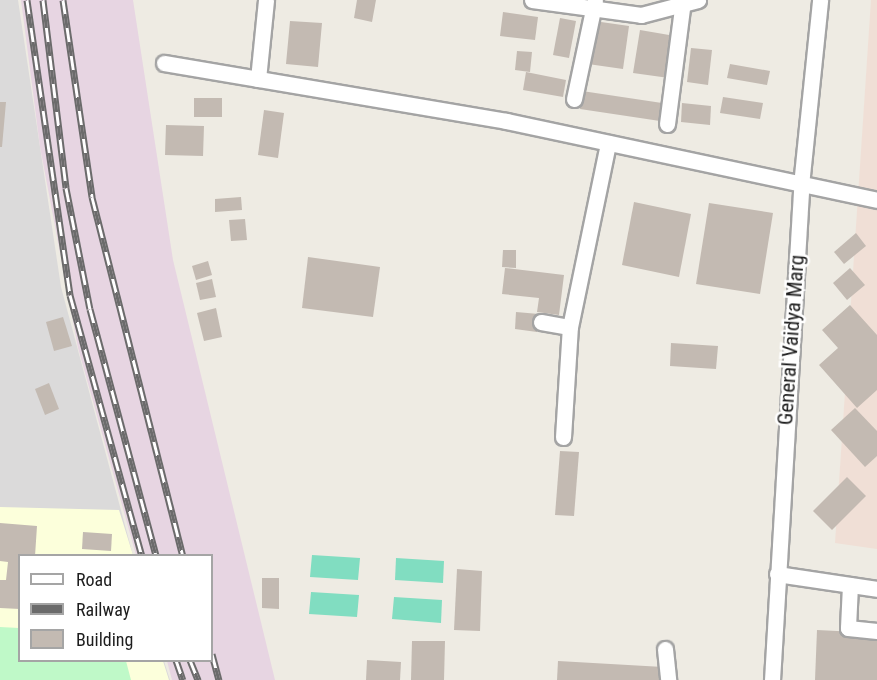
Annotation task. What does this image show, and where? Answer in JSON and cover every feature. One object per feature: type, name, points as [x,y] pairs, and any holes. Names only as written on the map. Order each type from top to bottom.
[{"type":"street","points":[[258,80],[266,0]]},
{"type":"street","points":[[532,0],[594,4],[641,15],[689,2],[667,124]]},
{"type":"street","name":"General Vaidya Marg","points":[[771,680],[801,185],[820,0]]},
{"type":"street","points":[[574,99],[594,4]]},
{"type":"street","points":[[164,63],[608,143],[877,200]]},
{"type":"street","points":[[563,437],[570,327],[608,143]]},
{"type":"street","points":[[541,322],[570,327]]},
{"type":"street","points":[[777,574],[877,589]]},
{"type":"street","points":[[850,585],[848,628],[877,631]]},
{"type":"street","points":[[665,649],[668,680]]},
{"type":"shaded area","points":[[0,0],[18,0],[61,287],[133,554],[18,554],[18,662],[164,662],[170,680],[0,680]]},
{"type":"shaded area","points":[[21,0],[133,0],[173,260],[275,680],[172,680],[167,662],[213,662],[213,554],[136,554],[78,348],[40,147]]},
{"type":"shaded area","points":[[871,0],[877,0],[877,549],[835,543]]},
{"type":"shaded area","points":[[0,507],[119,510],[133,554],[18,554],[18,662],[163,662],[169,680],[0,680]]},
{"type":"green space","points":[[312,555],[360,558],[358,580],[310,577]]},
{"type":"green space","points":[[396,558],[444,561],[443,583],[395,580]]},
{"type":"green space","points":[[311,592],[359,595],[357,617],[309,614]]},
{"type":"green space","points":[[394,597],[442,600],[441,623],[392,619]]},
{"type":"green space","points":[[0,627],[18,628],[18,662],[126,662],[131,680],[0,680]]},
{"type":"building","points":[[357,0],[376,0],[372,22],[354,18]]},
{"type":"building","points":[[503,12],[538,17],[535,40],[500,36]]},
{"type":"building","points":[[560,18],[576,21],[569,58],[553,55]]},
{"type":"building","points":[[290,21],[322,23],[318,67],[286,64]]},
{"type":"building","points":[[594,21],[629,26],[623,69],[588,64]]},
{"type":"building","points":[[640,30],[675,36],[669,78],[633,73]]},
{"type":"building","points":[[691,48],[712,50],[708,85],[687,82]]},
{"type":"building","points":[[517,51],[532,52],[530,72],[515,70]]},
{"type":"building","points":[[730,64],[770,71],[767,85],[727,78]]},
{"type":"building","points":[[526,72],[566,80],[563,97],[523,90]]},
{"type":"building","points":[[582,91],[662,103],[660,121],[580,109]]},
{"type":"building","points":[[723,97],[763,103],[760,119],[720,113]]},
{"type":"building","points":[[194,98],[222,98],[222,117],[194,117]]},
{"type":"building","points":[[0,102],[6,102],[2,147],[0,147]]},
{"type":"building","points":[[682,103],[711,106],[710,125],[681,122]]},
{"type":"building","points":[[264,110],[284,113],[278,158],[258,155]]},
{"type":"building","points":[[166,125],[204,126],[203,156],[165,155]]},
{"type":"building","points":[[241,197],[242,210],[215,212],[215,199]]},
{"type":"building","points":[[634,202],[691,214],[679,277],[622,265]]},
{"type":"building","points":[[709,203],[773,213],[760,294],[696,284]]},
{"type":"building","points":[[245,219],[247,240],[231,241],[229,220]]},
{"type":"building","points":[[856,233],[866,246],[844,264],[834,252]]},
{"type":"building","points":[[503,250],[516,250],[516,268],[502,267]]},
{"type":"building","points":[[308,257],[380,267],[373,317],[302,308]]},
{"type":"building","points":[[208,261],[212,275],[196,280],[192,266]]},
{"type":"building","points":[[505,268],[564,275],[559,315],[537,312],[539,298],[502,294]]},
{"type":"building","points":[[850,268],[865,285],[847,300],[833,283]]},
{"type":"building","points":[[212,279],[216,297],[200,300],[196,283]]},
{"type":"building","points":[[850,305],[877,335],[877,390],[857,408],[819,365],[838,348],[822,330]]},
{"type":"building","points":[[216,308],[222,337],[204,341],[197,313]]},
{"type":"building","points":[[516,312],[539,314],[537,332],[515,329]]},
{"type":"building","points":[[63,317],[72,346],[54,351],[46,322]]},
{"type":"building","points":[[671,343],[718,346],[716,369],[670,366]]},
{"type":"building","points":[[49,383],[59,409],[45,415],[35,389]]},
{"type":"building","points":[[855,408],[877,431],[877,456],[865,467],[831,430]]},
{"type":"building","points":[[560,451],[579,452],[574,516],[555,515]]},
{"type":"building","points":[[847,477],[866,496],[832,530],[813,511]]},
{"type":"building","points":[[0,523],[37,526],[35,554],[18,554],[18,609],[0,608],[0,580],[6,580],[8,562],[0,561]]},
{"type":"building","points":[[83,532],[112,534],[111,551],[82,549]]},
{"type":"building","points":[[457,569],[482,571],[480,631],[454,630]]},
{"type":"building","points":[[262,578],[279,578],[279,609],[262,608]]},
{"type":"building","points":[[817,630],[877,633],[877,680],[815,680]]},
{"type":"building","points":[[412,641],[445,641],[444,680],[411,680]]},
{"type":"building","points":[[367,660],[401,662],[400,680],[366,680]]},
{"type":"building","points":[[558,661],[663,667],[662,680],[557,680]]},
{"type":"railway","points":[[27,0],[70,295],[141,554]]},
{"type":"railway","points":[[43,0],[66,188],[90,309],[155,554]]},
{"type":"railway","points":[[63,0],[92,197],[182,554]]},
{"type":"railway","points":[[213,658],[219,680]]},
{"type":"railway","points":[[177,662],[183,680]]},
{"type":"railway","points":[[191,662],[198,680]]}]
